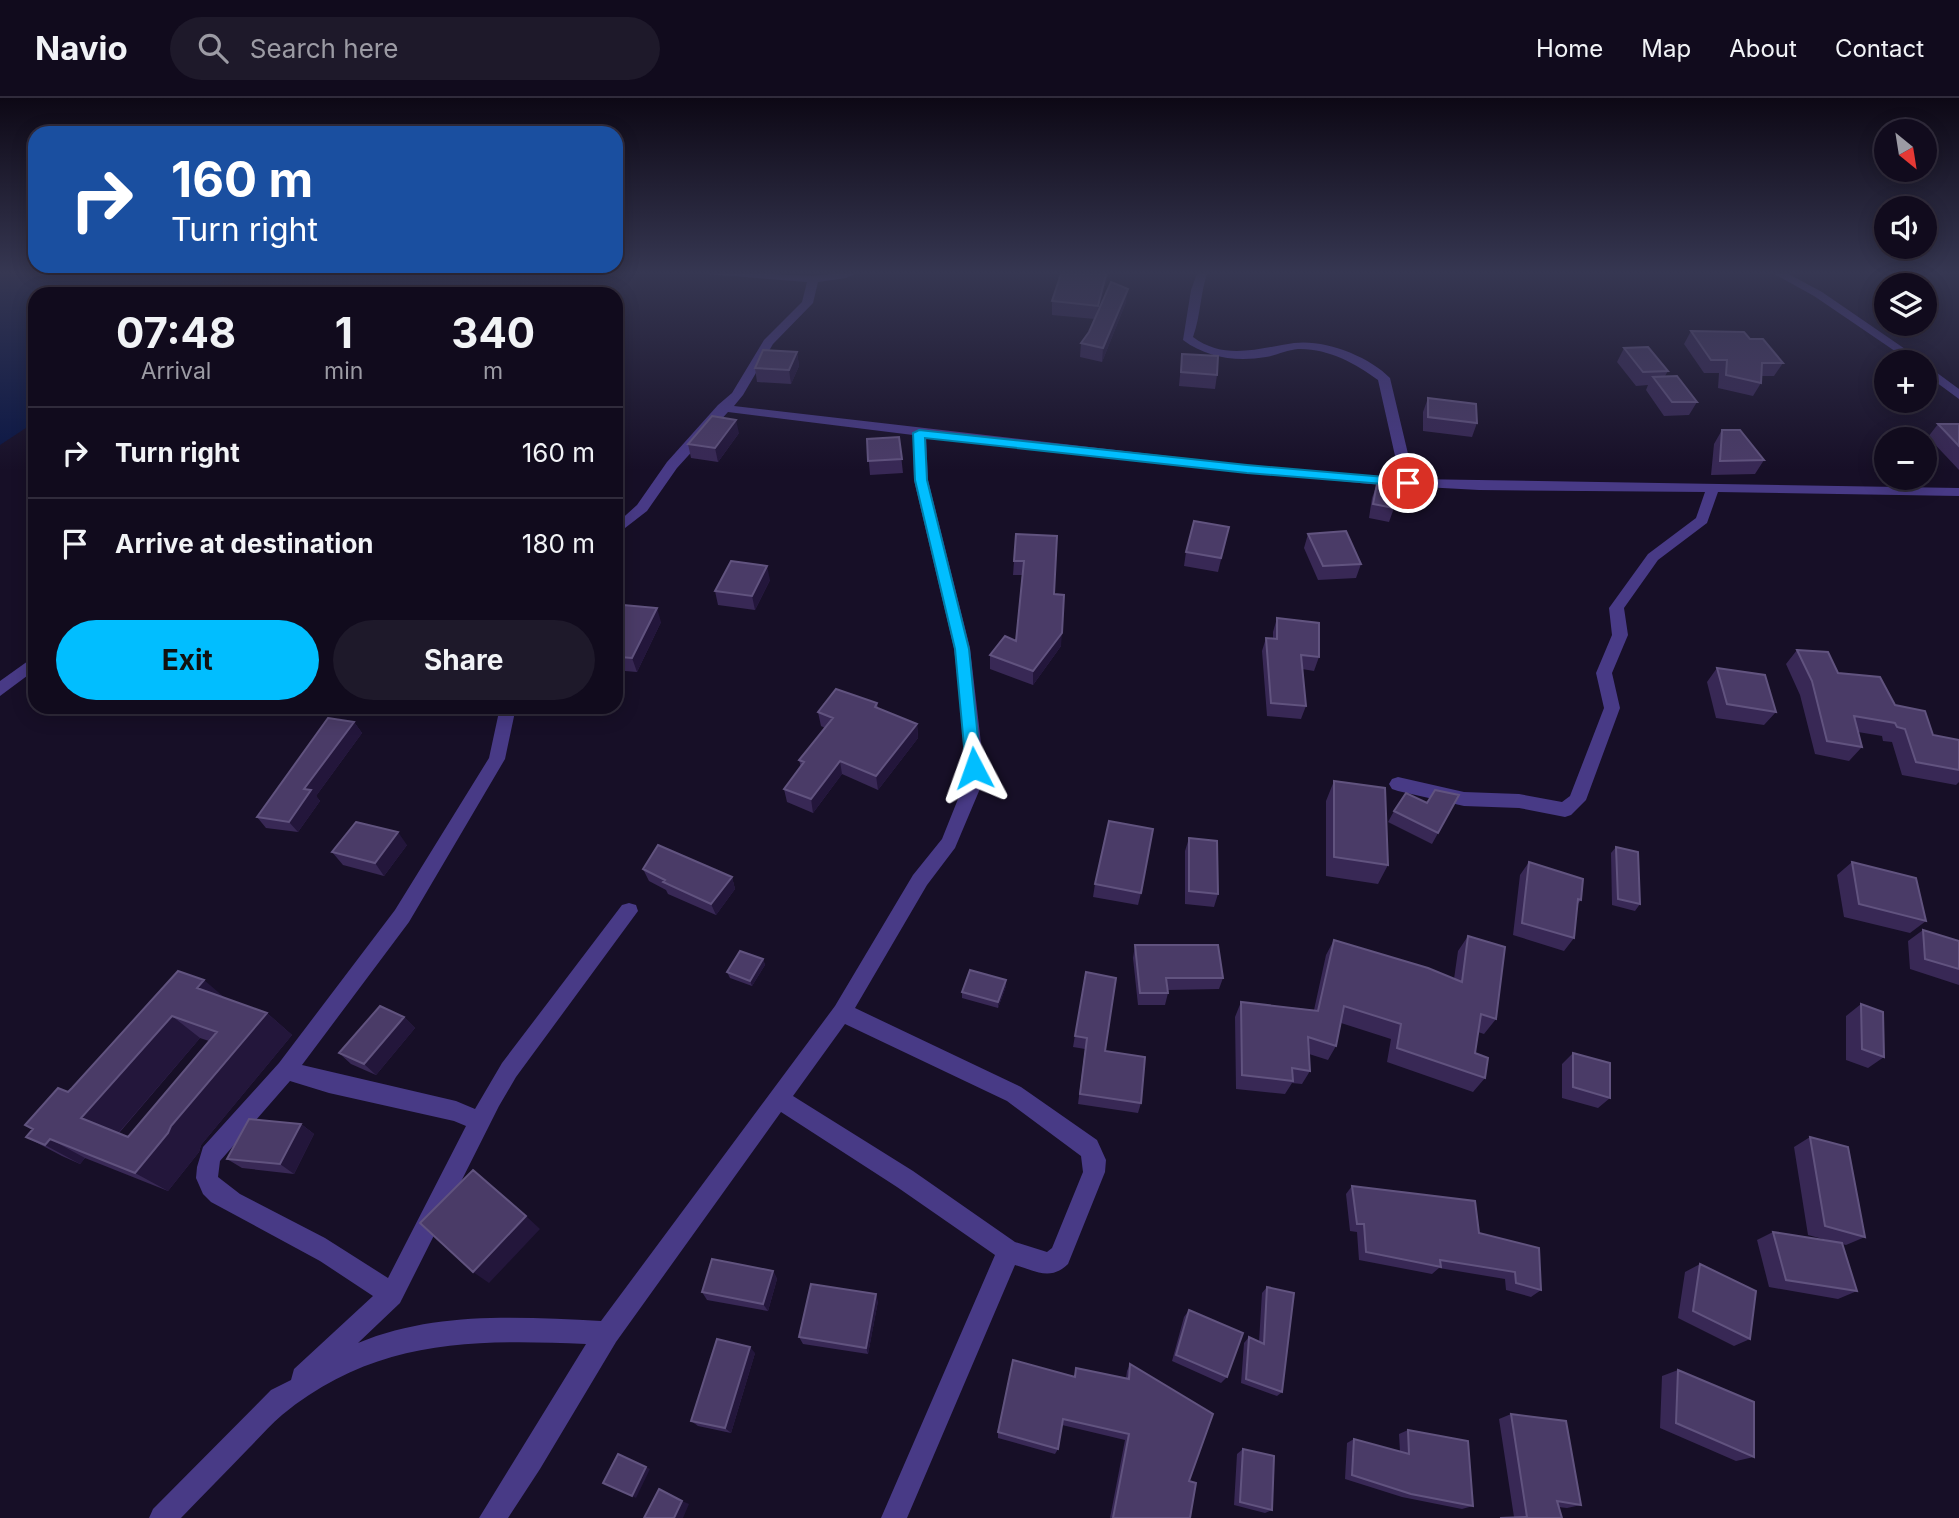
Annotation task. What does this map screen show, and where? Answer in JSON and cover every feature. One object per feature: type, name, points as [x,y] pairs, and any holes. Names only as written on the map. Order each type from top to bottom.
[{"type":"street","points":[[623,525],[642,508],[672,465],[722,408],[737,395],[773,337]]},
{"type":"street","points":[[1187,337],[1196,345],[1217,352],[1241,355],[1299,346],[1319,349],[1366,365],[1384,378],[1408,483]]},
{"type":"street","points":[[1882,337],[1900,350]]},
{"type":"street","points":[[1937,377],[1959,394]]},
{"type":"street","points":[[722,408],[1247,469],[1408,483],[1585,490],[1713,488],[1959,492]]},
{"type":"street","points":[[492,1518],[531,1460],[607,1333],[842,1012],[920,880],[949,843],[973,784],[974,752],[962,649],[921,480],[919,433]]},
{"type":"street","points":[[1398,784],[1464,799],[1519,801],[1565,810],[1577,800],[1612,708],[1604,673],[1620,635],[1616,608],[1653,557],[1702,520],[1713,488]]},
{"type":"street","points":[[0,690],[28,668]]},
{"type":"street","points":[[392,1294],[329,1253],[243,1207],[212,1187],[207,1179],[211,1155],[286,1069],[402,916],[497,759],[507,714]]},
{"type":"street","points":[[162,1518],[273,1406],[392,1294],[478,1121],[509,1070],[629,911]]},
{"type":"street","points":[[779,1100],[905,1179],[1009,1251],[1047,1264],[1055,1262],[1060,1256],[1094,1172],[1095,1160],[1088,1148],[1014,1094],[842,1012]]},
{"type":"street","points":[[286,1069],[329,1083],[456,1111],[478,1121]]},
{"type":"street","points":[[894,1518],[1009,1251]]},
{"type":"street","points":[[273,1406],[332,1368],[398,1341],[526,1329],[607,1333]]},
{"type":"shaded area","points":[[0,337],[28,337],[28,427],[0,445]]},
{"type":"building","points":[[1085,337],[1108,337],[1103,348],[1081,343]]},
{"type":"building","points":[[1695,337],[1763,339],[1783,363],[1762,363],[1761,383],[1726,375],[1727,360],[1711,360]]},
{"type":"building","points":[[1648,347],[1668,371],[1643,372],[1624,348]]},
{"type":"building","points":[[763,350],[797,352],[789,370],[755,368]]},
{"type":"building","points":[[1182,354],[1218,356],[1217,375],[1181,372]]},
{"type":"building","points":[[1677,376],[1697,402],[1672,402],[1653,377]]},
{"type":"building","points":[[1428,398],[1476,404],[1477,423],[1428,417]]},
{"type":"building","points":[[712,416],[736,420],[715,448],[688,444]]},
{"type":"building","points":[[1938,424],[1959,424],[1959,446]]},
{"type":"building","points":[[1722,430],[1740,430],[1764,460],[1720,461]]},
{"type":"building","points":[[899,437],[902,459],[868,461],[867,439]]},
{"type":"building","points":[[1377,484],[1396,487],[1394,508],[1373,504]]},
{"type":"building","points":[[1194,521],[1229,527],[1221,558],[1186,552]]},
{"type":"building","points":[[1346,531],[1361,564],[1323,566],[1308,534]]},
{"type":"building","points":[[1016,534],[1057,536],[1054,594],[1064,595],[1062,633],[1033,671],[990,655],[1005,636],[1016,641],[1024,561],[1014,561]]},
{"type":"building","points":[[731,561],[767,566],[752,596],[715,591]]},
{"type":"building","points":[[623,605],[657,608],[632,658],[623,657]]},
{"type":"building","points":[[1277,618],[1319,623],[1319,657],[1301,655],[1306,706],[1271,703],[1266,638],[1277,639]]},
{"type":"building","points":[[1797,650],[1828,652],[1838,673],[1880,677],[1895,705],[1925,711],[1933,735],[1959,740],[1959,770],[1916,762],[1905,729],[1897,727],[1895,723],[1854,716],[1862,747],[1827,741],[1812,681]]},
{"type":"building","points":[[1717,668],[1765,675],[1776,712],[1727,704]]},
{"type":"building","points":[[836,689],[877,703],[875,707],[917,724],[876,776],[840,761],[811,799],[784,789],[804,762],[799,760],[833,718],[818,712]]},
{"type":"building","points":[[328,718],[354,722],[304,789],[311,790],[289,822],[257,817]]},
{"type":"building","points":[[1334,781],[1385,788],[1388,865],[1334,857]]},
{"type":"building","points":[[1435,790],[1459,795],[1438,833],[1394,811],[1406,793],[1427,803]]},
{"type":"building","points":[[1109,821],[1153,829],[1141,893],[1095,884]]},
{"type":"building","points":[[356,822],[398,832],[375,863],[332,852]]},
{"type":"building","points":[[1189,838],[1217,841],[1218,894],[1189,891]]},
{"type":"building","points":[[658,845],[732,877],[711,904],[663,882],[665,880],[643,869]]},
{"type":"building","points":[[1616,847],[1638,852],[1640,904],[1618,899]]},
{"type":"building","points":[[1529,862],[1583,879],[1574,938],[1522,923]]},
{"type":"building","points":[[1852,862],[1916,878],[1926,921],[1859,904]]},
{"type":"building","points":[[1923,930],[1959,941],[1959,969],[1925,959]]},
{"type":"building","points":[[1468,936],[1505,947],[1496,1019],[1481,1014],[1475,1053],[1488,1058],[1485,1078],[1397,1048],[1401,1024],[1344,1006],[1336,1046],[1308,1037],[1310,1071],[1292,1068],[1293,1081],[1242,1075],[1241,1002],[1318,1011],[1334,940],[1428,968],[1462,982]]},
{"type":"building","points":[[1135,945],[1218,945],[1223,978],[1166,978],[1168,993],[1140,993]]},
{"type":"building","points":[[740,951],[763,959],[750,981],[727,972]]},
{"type":"building","points":[[970,970],[1006,980],[998,1002],[962,992]]},
{"type":"building","points":[[178,971],[204,980],[197,988],[267,1013],[171,1126],[135,1173],[50,1139],[45,1145],[26,1137],[33,1129],[25,1125],[58,1088],[68,1092]],"holes":[[[172,1016],[217,1032],[128,1137],[81,1118]]]},
{"type":"building","points":[[1086,972],[1116,978],[1105,1051],[1145,1057],[1141,1103],[1080,1094],[1087,1038],[1075,1036]]},
{"type":"building","points":[[1861,1004],[1883,1012],[1884,1057],[1862,1049]]},
{"type":"building","points":[[380,1006],[404,1017],[364,1064],[339,1053]]},
{"type":"building","points":[[1573,1053],[1610,1063],[1610,1098],[1573,1087]]},
{"type":"building","points":[[249,1119],[301,1124],[280,1164],[227,1159]]},
{"type":"building","points":[[1810,1137],[1848,1147],[1865,1237],[1825,1226]]},
{"type":"building","points":[[473,1170],[526,1216],[473,1272],[420,1223]]},
{"type":"building","points":[[1352,1186],[1475,1201],[1479,1233],[1539,1248],[1541,1290],[1516,1283],[1515,1272],[1440,1260],[1441,1267],[1366,1252],[1364,1224],[1357,1224]]},
{"type":"building","points":[[1773,1232],[1842,1243],[1857,1291],[1786,1280]]},
{"type":"building","points":[[712,1259],[773,1271],[763,1304],[702,1292]]},
{"type":"building","points":[[1700,1264],[1756,1291],[1750,1339],[1693,1311]]},
{"type":"building","points":[[811,1284],[876,1294],[866,1348],[799,1337]]},
{"type":"building","points":[[1267,1287],[1294,1293],[1282,1392],[1246,1379],[1249,1337],[1264,1344]]},
{"type":"building","points":[[1189,1310],[1243,1333],[1227,1377],[1176,1355]]},
{"type":"building","points":[[717,1339],[750,1347],[725,1428],[691,1421]]},
{"type":"building","points":[[1013,1360],[1075,1377],[1076,1368],[1129,1379],[1130,1364],[1213,1414],[1189,1481],[1196,1483],[1190,1518],[1113,1518],[1129,1434],[1063,1419],[1058,1449],[998,1432]]},
{"type":"building","points":[[1678,1370],[1754,1402],[1754,1457],[1676,1423]]},
{"type":"building","points":[[1511,1414],[1566,1421],[1581,1505],[1557,1501],[1562,1518],[1500,1518],[1527,1517]]},
{"type":"building","points":[[1408,1430],[1468,1441],[1473,1506],[1411,1494],[1352,1475],[1354,1439],[1409,1454]]},
{"type":"building","points":[[1243,1449],[1274,1456],[1272,1510],[1240,1502]]},
{"type":"building","points":[[618,1454],[646,1467],[632,1496],[603,1483]]},
{"type":"building","points":[[659,1489],[682,1501],[674,1518],[644,1518]]},
{"type":"route","points":[[974,768],[962,649],[921,480],[919,433],[1247,469],[1408,483]]}]
